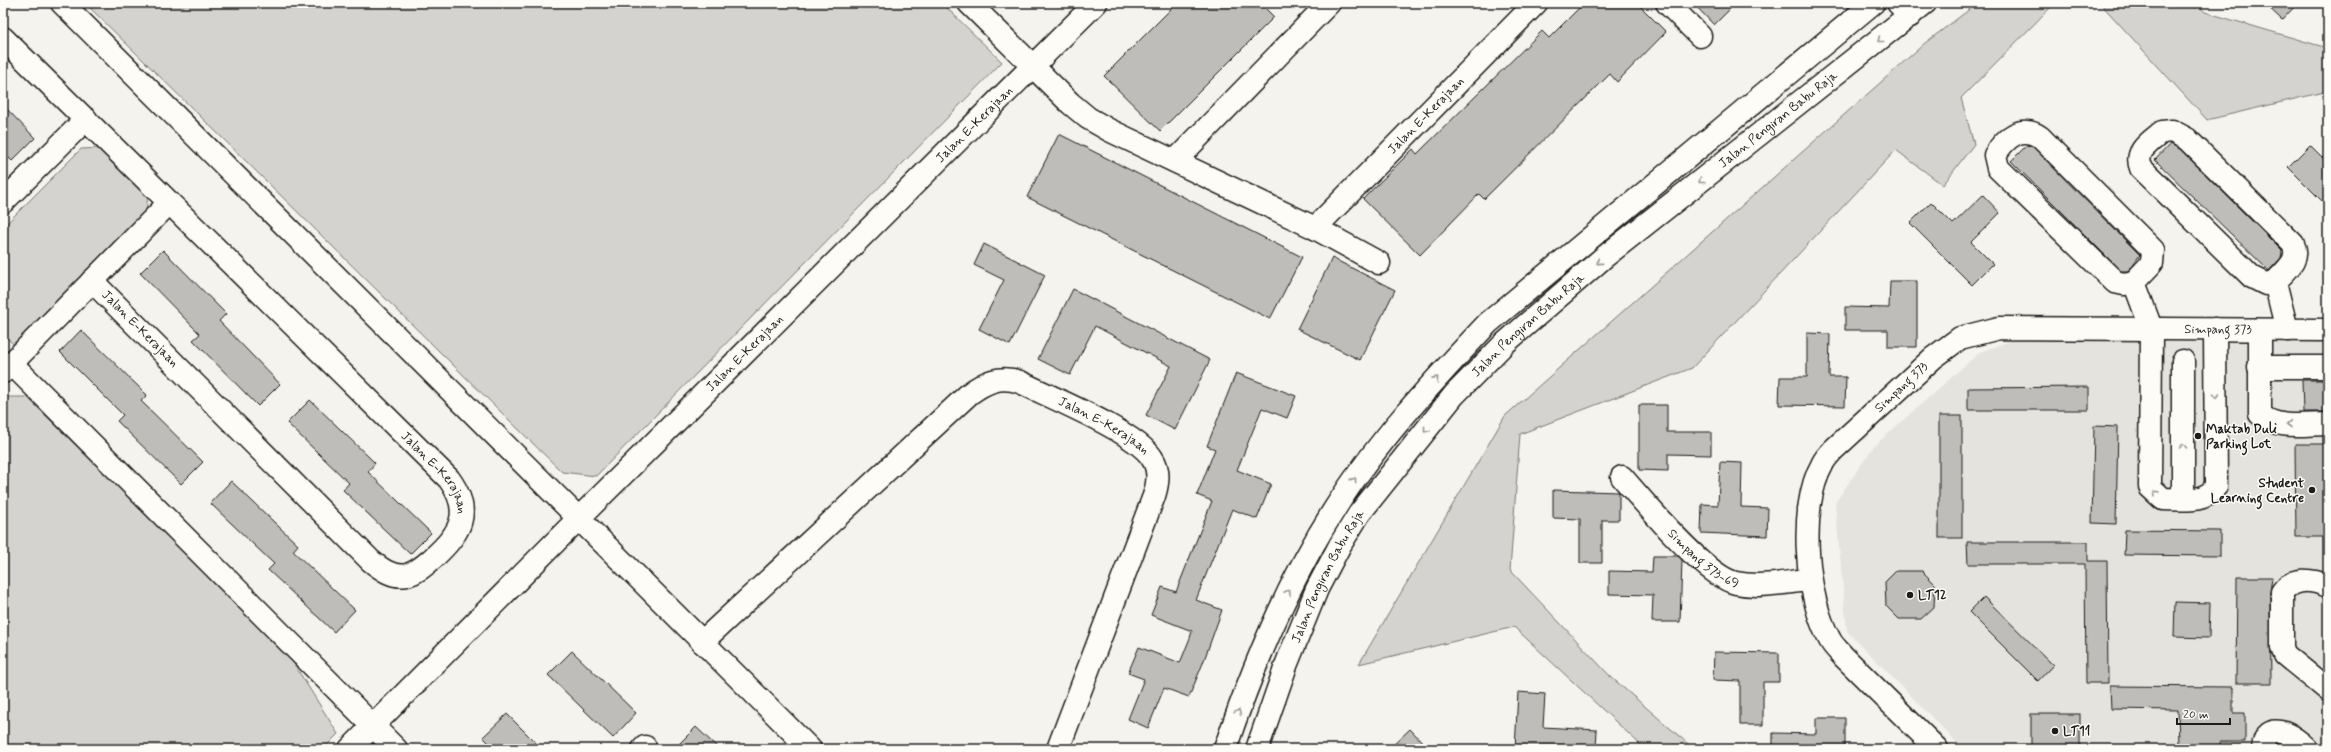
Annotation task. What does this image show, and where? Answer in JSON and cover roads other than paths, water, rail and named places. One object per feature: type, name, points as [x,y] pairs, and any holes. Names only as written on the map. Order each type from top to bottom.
[{"type":"street","points":[[62,3],[810,749]]},
{"type":"street","points":[[969,3],[1070,103],[1088,118],[1315,228],[1380,263]]},
{"type":"street","name":"Jalan E-Kerajaan","points":[[350,749],[578,519],[1096,3]]},
{"type":"street","points":[[1175,161],[1329,3]]},
{"type":"street","name":"Jalan E-Kerajaan","points":[[1315,228],[1536,3]]},
{"type":"street","points":[[1667,3],[1700,36]]},
{"type":"street","points":[[1754,101],[1785,63],[1853,3]]},
{"type":"street","name":"Jalan Pengiran Babu Raja","points":[[1225,749],[1263,650],[1303,562],[1334,509],[1374,453],[1432,383],[1488,323],[1873,3]]},
{"type":"street","name":"Jalan Pengiran Babu Raja","points":[[1257,749],[1287,662],[1317,589],[1340,545],[1359,514],[1454,395],[1504,344],[1603,258],[1911,7]]},
{"type":"street","name":"Jalan E-Kerajaan","points":[[3,38],[449,479],[459,493],[462,511],[461,524],[455,535],[438,554],[418,570],[406,575],[384,571],[375,564],[92,281]]},
{"type":"street","points":[[5,197],[86,119]]},
{"type":"street","points":[[2026,130],[2040,137],[2150,245],[2154,254],[2152,263],[2134,282],[2124,284],[2115,282],[1998,168],[1995,155],[2016,132],[2026,130]]},
{"type":"street","points":[[2172,131],[2187,139],[2293,244],[2297,254],[2295,260],[2275,282],[2266,284],[2252,277],[2141,168],[2138,160],[2140,153],[2162,132],[2172,131]]},
{"type":"street","points":[[169,203],[7,368],[396,749]]},
{"type":"street","points":[[2134,282],[2151,328],[2150,487],[2163,499],[2204,498],[2212,494],[2216,486],[2215,329]]},
{"type":"street","points":[[2275,282],[2287,330]]},
{"type":"street","name":"Simpang 373","points":[[1937,749],[1830,641],[1823,625],[1809,580],[1807,549],[1811,500],[1822,464],[1833,450],[1933,358],[1960,338],[1999,328],[2328,330]]},
{"type":"street","points":[[2260,330],[2260,414],[2266,420],[2275,424],[2328,424]]},
{"type":"street","points":[[2151,359],[2215,362]]},
{"type":"street","points":[[2183,361],[2183,498]]},
{"type":"street","points":[[2259,367],[2328,367]]},
{"type":"street","name":"Jalan E-Kerajaan","points":[[702,642],[969,394],[991,381],[1010,378],[1134,439],[1146,449],[1153,459],[1158,475],[1154,496],[1058,749]]},
{"type":"street","name":"Simpang 373-69","points":[[1622,478],[1665,526],[1711,569],[1724,578],[1747,584],[1809,580]]},
{"type":"street","points":[[2328,586],[2298,581],[2287,586],[2282,592],[2282,648],[2285,655],[2328,690]]},
{"type":"street","points":[[2263,749],[2266,737],[2270,733],[2278,731],[2288,735],[2307,749]]},
{"type":"place","name":"Maktab Duli Parking Lot","points":[[2198,436]]},
{"type":"place","name":"Student Learning Centre","points":[[2312,490]]},
{"type":"place","name":"LT12","points":[[1910,595]]},
{"type":"place","name":"LT11","points":[[2055,731]]}]
